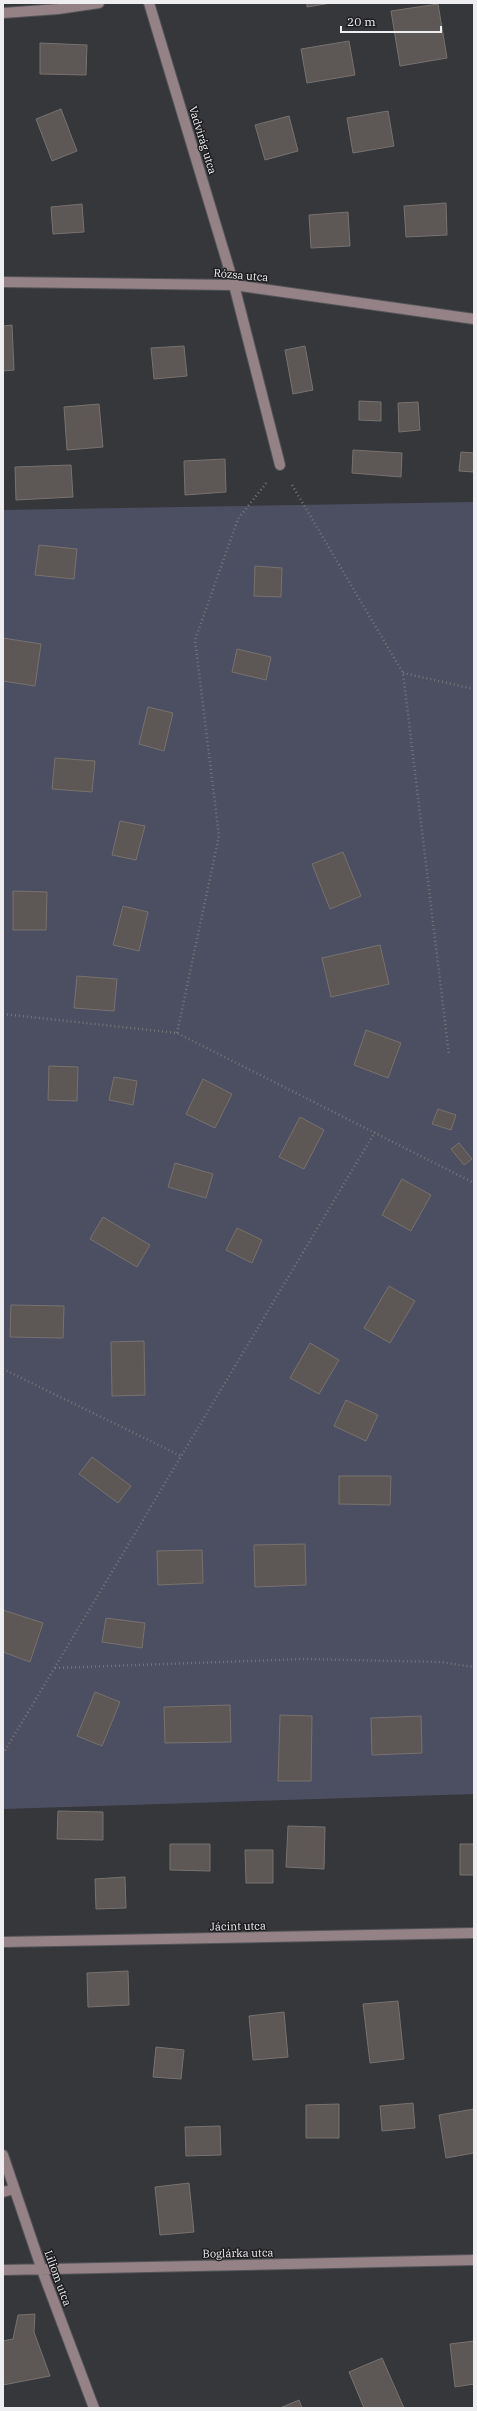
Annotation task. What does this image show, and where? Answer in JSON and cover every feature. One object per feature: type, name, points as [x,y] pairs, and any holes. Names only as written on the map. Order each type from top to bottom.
[{"type":"street","points":[[3,13],[58,9],[99,3]]},
{"type":"street","name":"Vadvirág utca","points":[[149,3],[234,285],[280,465]]},
{"type":"street","name":"Rózsa utca","points":[[3,282],[234,285],[474,318]]},
{"type":"street","name":"Jácint utca","points":[[3,1942],[474,1933]]},
{"type":"street","name":"Liliom utca","points":[[3,2155],[42,2270],[94,2408]]},
{"type":"street","points":[[3,2192],[14,2188]]},
{"type":"street","name":"Boglárka utca","points":[[3,2270],[474,2260]]},
{"type":"path","points":[[177,1033],[219,836],[196,640],[238,519],[280,465],[403,673],[449,1055]]},
{"type":"path","points":[[403,673],[474,689]]},
{"type":"path","points":[[3,1014],[177,1033],[474,1183]]},
{"type":"path","points":[[3,1754],[374,1132]]},
{"type":"path","points":[[3,1369],[182,1456]]},
{"type":"path","points":[[55,1668],[304,1659],[440,1662],[474,1667]]},
{"type":"shaded area","points":[[474,502],[474,1794],[3,1809],[3,510]]},
{"type":"building","points":[[307,3],[331,3],[307,7]]},
{"type":"building","points":[[438,4],[447,58],[400,66],[391,11]]},
{"type":"building","points":[[349,41],[355,75],[307,83],[301,49]]},
{"type":"building","points":[[40,43],[87,45],[86,75],[40,74]]},
{"type":"building","points":[[61,109],[77,151],[52,161],[36,119]]},
{"type":"building","points":[[388,111],[394,146],[353,153],[347,118]]},
{"type":"building","points":[[289,116],[298,151],[265,160],[255,125]]},
{"type":"building","points":[[446,203],[447,235],[406,237],[404,206]]},
{"type":"building","points":[[82,204],[84,232],[53,234],[51,207]]},
{"type":"building","points":[[348,212],[350,246],[311,248],[309,215]]},
{"type":"building","points":[[12,325],[14,370],[3,371],[3,326]]},
{"type":"building","points":[[184,346],[187,376],[154,379],[151,348]]},
{"type":"building","points":[[305,346],[313,390],[293,394],[285,350]]},
{"type":"building","points":[[359,401],[381,402],[381,421],[359,420]]},
{"type":"building","points":[[418,402],[420,430],[399,432],[398,403]]},
{"type":"building","points":[[99,404],[103,447],[67,450],[64,407]]},
{"type":"building","points":[[353,450],[402,453],[401,477],[352,473]]},
{"type":"building","points":[[461,452],[474,453],[474,472],[459,471]]},
{"type":"building","points":[[225,459],[226,492],[185,495],[184,461]]},
{"type":"building","points":[[71,465],[73,497],[16,500],[15,467]]},
{"type":"building","points":[[39,545],[77,549],[74,579],[35,575]]},
{"type":"building","points":[[255,566],[282,568],[281,597],[254,596]]},
{"type":"building","points":[[3,638],[41,644],[35,686],[3,681]]},
{"type":"building","points":[[237,649],[271,657],[266,680],[232,672]]},
{"type":"building","points":[[148,707],[173,713],[164,751],[139,744]]},
{"type":"building","points":[[55,758],[95,761],[92,792],[52,789]]},
{"type":"building","points":[[120,821],[145,826],[136,860],[112,855]]},
{"type":"building","points":[[343,852],[361,896],[330,909],[312,864]]},
{"type":"building","points":[[13,891],[47,892],[46,930],[13,930]]},
{"type":"building","points":[[123,906],[148,912],[139,951],[113,945]]},
{"type":"building","points":[[380,945],[389,984],[331,997],[322,958]]},
{"type":"building","points":[[77,976],[117,979],[114,1011],[74,1008]]},
{"type":"building","points":[[366,1030],[401,1043],[388,1078],[354,1065]]},
{"type":"building","points":[[49,1066],[78,1067],[77,1101],[48,1100]]},
{"type":"building","points":[[114,1077],[137,1081],[133,1105],[109,1100]]},
{"type":"building","points":[[203,1079],[232,1094],[215,1128],[186,1114]]},
{"type":"building","points":[[438,1109],[456,1115],[451,1130],[432,1124]]},
{"type":"building","points":[[300,1117],[324,1130],[304,1169],[279,1157]]},
{"type":"building","points":[[459,1143],[472,1159],[464,1165],[451,1149]]},
{"type":"building","points":[[175,1163],[213,1174],[206,1198],[168,1187]]},
{"type":"building","points":[[402,1179],[431,1195],[411,1231],[382,1215]]},
{"type":"building","points":[[103,1217],[150,1245],[137,1267],[90,1239]]},
{"type":"building","points":[[237,1228],[262,1240],[252,1263],[226,1250]]},
{"type":"building","points":[[389,1286],[415,1301],[390,1343],[364,1328]]},
{"type":"building","points":[[11,1305],[64,1306],[63,1338],[10,1337]]},
{"type":"building","points":[[144,1341],[145,1395],[112,1396],[111,1342]]},
{"type":"building","points":[[310,1343],[339,1360],[319,1394],[290,1378]]},
{"type":"building","points":[[346,1400],[378,1415],[366,1441],[334,1426]]},
{"type":"building","points":[[92,1457],[131,1486],[118,1503],[79,1474]]},
{"type":"building","points":[[339,1476],[391,1476],[390,1505],[339,1504]]},
{"type":"building","points":[[305,1544],[306,1585],[255,1587],[254,1545]]},
{"type":"building","points":[[202,1550],[203,1583],[158,1585],[157,1551]]},
{"type":"building","points":[[3,1610],[43,1623],[30,1662],[3,1652]]},
{"type":"building","points":[[106,1618],[145,1623],[142,1648],[102,1642]]},
{"type":"building","points":[[95,1692],[120,1702],[102,1746],[77,1736]]},
{"type":"building","points":[[230,1705],[231,1742],[165,1743],[164,1707]]},
{"type":"building","points":[[280,1715],[312,1716],[311,1781],[278,1781]]},
{"type":"building","points":[[421,1716],[422,1753],[372,1755],[371,1718]]},
{"type":"building","points":[[58,1811],[103,1812],[103,1840],[57,1839]]},
{"type":"building","points":[[288,1826],[325,1827],[324,1869],[286,1867]]},
{"type":"building","points":[[170,1844],[210,1844],[210,1871],[170,1870]]},
{"type":"building","points":[[460,1844],[474,1844],[474,1875],[460,1875]]},
{"type":"building","points":[[245,1850],[273,1850],[273,1883],[246,1883]]},
{"type":"building","points":[[125,1877],[126,1908],[96,1909],[95,1879]]},
{"type":"building","points":[[128,1971],[129,2005],[88,2007],[87,1973]]},
{"type":"building","points":[[398,2001],[404,2059],[370,2063],[363,2004]]},
{"type":"building","points":[[284,2012],[288,2057],[253,2060],[249,2016]]},
{"type":"building","points":[[156,2047],[184,2050],[181,2079],[153,2077]]},
{"type":"building","points":[[413,2103],[415,2128],[382,2131],[380,2106]]},
{"type":"building","points":[[339,2104],[339,2138],[306,2138],[306,2105]]},
{"type":"building","points":[[474,2109],[474,2153],[446,2158],[439,2115]]},
{"type":"building","points":[[220,2126],[221,2155],[186,2156],[185,2127]]},
{"type":"building","points":[[189,2183],[194,2232],[160,2235],[155,2187]]},
{"type":"building","points":[[35,2314],[34,2332],[50,2376],[3,2385],[3,2341],[13,2339],[18,2315]]},
{"type":"building","points":[[474,2341],[474,2384],[455,2387],[450,2344]]},
{"type":"building","points":[[382,2358],[404,2408],[364,2408],[349,2372]]},
{"type":"building","points":[[299,2400],[302,2408],[280,2408]]}]
